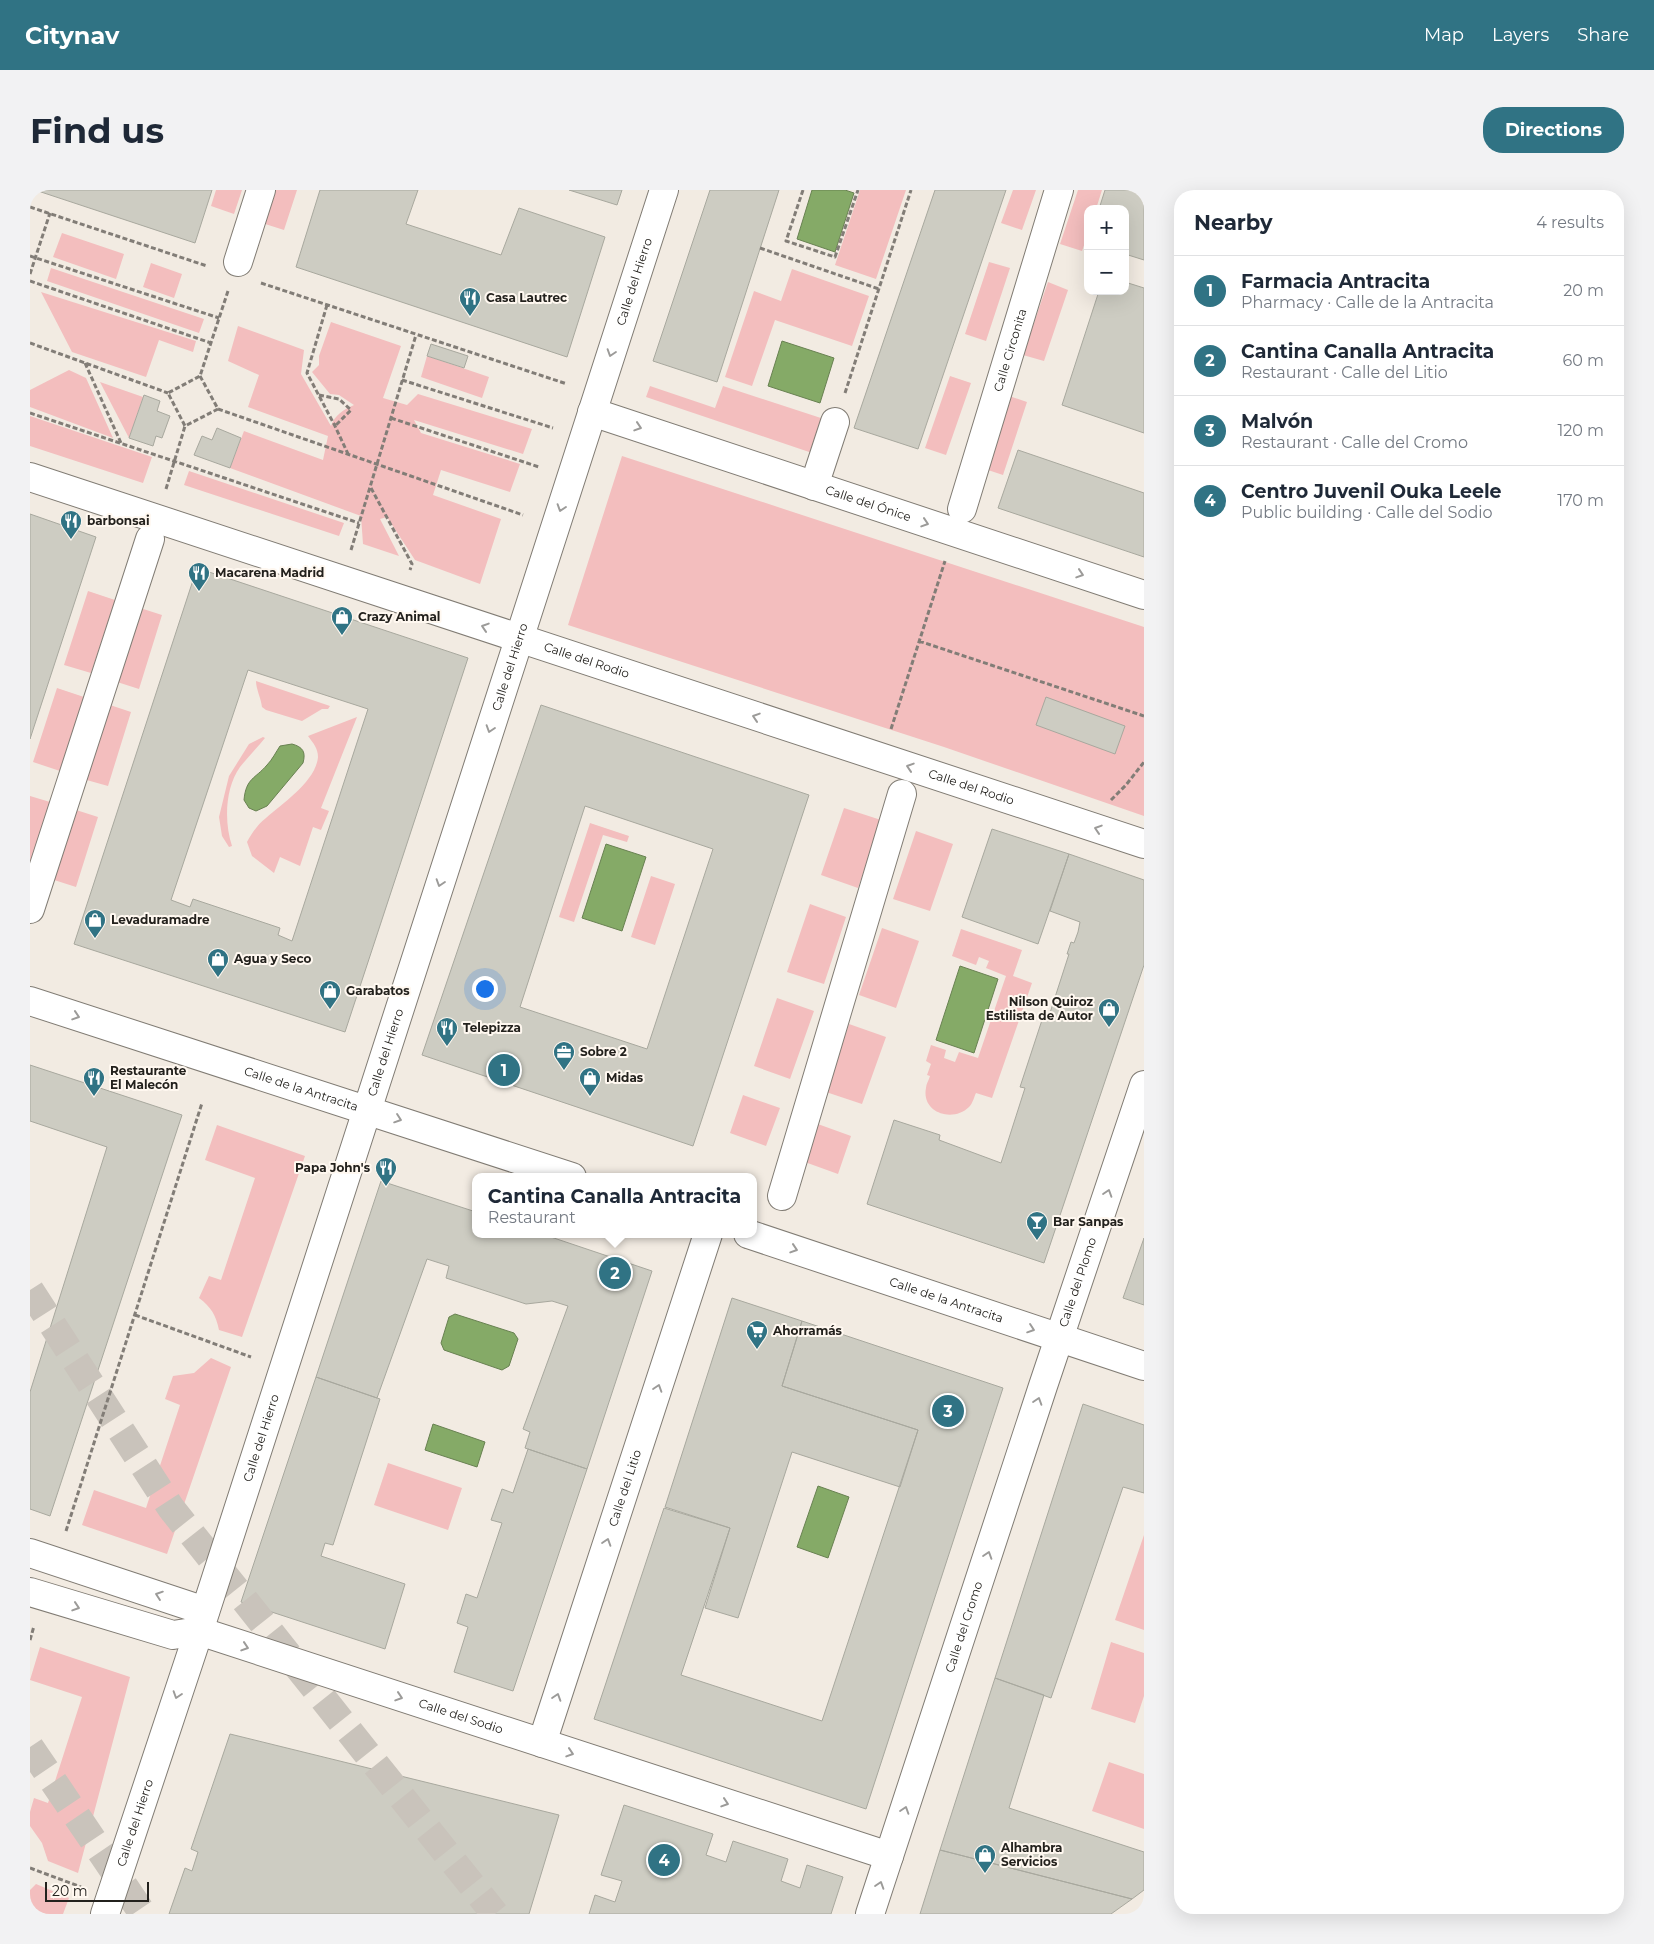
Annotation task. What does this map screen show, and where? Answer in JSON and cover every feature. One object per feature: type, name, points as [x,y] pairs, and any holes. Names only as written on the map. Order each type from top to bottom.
[{"type":"street","points":[[236,268],[261,190]]},
{"type":"street","name":"Calle del Hierro","points":[[105,1914],[202,1621],[664,190]]},
{"type":"street","name":"Calle Circonita","points":[[962,509],[1058,190]]},
{"type":"street","name":"Calle del Ónice","points":[[592,412],[1144,595]]},
{"type":"street","points":[[814,486],[835,422]]},
{"type":"street","name":"Calle del Rodio","points":[[30,477],[1144,844]]},
{"type":"street","points":[[30,909],[150,539]]},
{"type":"street","points":[[782,1196],[902,794]]},
{"type":"street","name":"Calle de la Antracita","points":[[30,1001],[560,1173]]},
{"type":"street","name":"Calle del Plomo","points":[[1059,1338],[1144,1085]]},
{"type":"street","name":"Calle de la Antracita","points":[[757,1237],[1144,1366]]},
{"type":"street","name":"Calle del Litio","points":[[542,1743],[707,1238]]},
{"type":"street","name":"Calle del Cromo","points":[[870,1914],[1059,1338]]},
{"type":"street","name":"Calle del Sodio","points":[[30,1553],[202,1621],[542,1743],[889,1856]]},
{"type":"street","name":"Calle del Sodio","points":[[30,1592],[173,1635],[202,1621]]},
{"type":"path","points":[[803,190],[786,240],[835,257],[858,190]]},
{"type":"path","points":[[835,422],[911,190]]},
{"type":"path","points":[[30,207],[236,268],[327,305],[567,384]]},
{"type":"path","points":[[30,274],[50,214]]},
{"type":"path","points":[[760,248],[879,289]]},
{"type":"path","points":[[30,256],[219,318]]},
{"type":"path","points":[[168,393],[200,376],[236,268]]},
{"type":"path","points":[[30,281],[211,343]]},
{"type":"path","points":[[327,305],[307,373],[348,454]]},
{"type":"path","points":[[349,558],[416,335]]},
{"type":"path","points":[[30,343],[168,393],[185,426],[164,496]]},
{"type":"path","points":[[85,363],[122,444]]},
{"type":"path","points":[[200,376],[218,409],[523,515]]},
{"type":"path","points":[[402,380],[552,428]]},
{"type":"path","points":[[318,395],[339,399],[351,410],[335,426]]},
{"type":"path","points":[[185,426],[218,409]]},
{"type":"path","points":[[30,412],[359,523]]},
{"type":"path","points":[[391,418],[539,467]]},
{"type":"path","points":[[370,487],[412,564],[407,578]]},
{"type":"path","points":[[891,730],[947,553]]},
{"type":"path","points":[[919,641],[1144,716]]},
{"type":"path","points":[[1108,803],[1126,785],[1144,762]]},
{"type":"path","points":[[70,1521],[202,1103]]},
{"type":"path","points":[[135,1315],[251,1357]]},
{"type":"path","points":[[30,1640],[36,1621]]},
{"type":"path","points":[[30,1868],[83,1888]]},
{"type":"shaded area","points":[[216,190],[242,190],[234,214],[211,206]]},
{"type":"shaded area","points":[[273,190],[297,190],[284,230],[262,223]]},
{"type":"shaded area","points":[[812,190],[845,190],[854,193],[835,252],[797,239]]},
{"type":"shaded area","points":[[860,190],[906,190],[876,279],[835,265]]},
{"type":"shaded area","points":[[1013,190],[1036,190],[1022,230],[1001,223]]},
{"type":"shaded area","points":[[1078,190],[1102,190],[1097,205],[1084,205],[1084,245],[1082,251],[1060,244]]},
{"type":"shaded area","points":[[62,233],[124,254],[116,279],[53,257]]},
{"type":"shaded area","points":[[989,262],[1010,268],[986,341],[965,334]]},
{"type":"shaded area","points":[[151,263],[182,274],[174,298],[143,287]]},
{"type":"shaded area","points":[[51,268],[204,319],[199,333],[47,281]]},
{"type":"shaded area","points":[[792,269],[869,296],[852,346],[775,320],[752,386],[725,377],[754,291],[781,301]]},
{"type":"shaded area","points":[[1048,282],[1068,290],[1044,361],[1023,355]]},
{"type":"shaded area","points":[[41,292],[196,341],[193,352],[159,340],[146,377],[72,352]]},
{"type":"shaded area","points":[[331,322],[401,346],[383,398],[407,405],[418,394],[532,429],[523,454],[414,420],[421,433],[520,464],[510,492],[441,470],[433,495],[501,519],[480,584],[415,560],[387,517],[380,519],[399,556],[363,544],[361,516],[230,468],[244,431],[323,460],[328,436],[248,407],[259,375],[228,361],[238,326],[304,350],[301,374],[331,426],[334,419],[340,413],[354,405],[339,395],[330,394],[312,372],[319,365],[319,356]]},
{"type":"shaded area","points":[[782,341],[834,358],[820,403],[768,386]]},
{"type":"shaded area","points":[[427,356],[489,377],[482,398],[421,377]]},
{"type":"shaded area","points":[[69,370],[86,378],[113,438],[30,407],[30,390]]},
{"type":"shaded area","points":[[950,376],[971,383],[946,455],[925,448]]},
{"type":"shaded area","points":[[100,382],[143,397],[129,438]]},
{"type":"shaded area","points":[[650,386],[715,408],[723,386],[827,420],[815,454],[646,397]]},
{"type":"shaded area","points":[[1006,395],[1027,402],[1003,475],[982,468]]},
{"type":"shaded area","points":[[30,416],[152,457],[143,483],[30,446]]},
{"type":"shaded area","points":[[622,456],[1144,627],[1144,816],[944,747],[568,625]]},
{"type":"shaded area","points":[[189,471],[344,523],[339,536],[184,485]]},
{"type":"shaded area","points":[[88,591],[115,600],[91,673],[64,665]]},
{"type":"shaded area","points":[[137,607],[162,615],[139,689],[114,681]]},
{"type":"shaded area","points":[[256,681],[330,706],[328,709],[322,709],[302,721],[266,710],[262,707]]},
{"type":"shaded area","points":[[57,688],[84,697],[60,771],[33,762]]},
{"type":"shaded area","points":[[107,704],[131,712],[108,786],[83,779]]},
{"type":"shaded area","points":[[357,717],[321,808],[329,811],[321,830],[313,827],[300,866],[280,857],[274,873],[252,856],[247,842],[260,823],[298,791],[311,775],[316,766],[318,754],[308,736]]},
{"type":"shaded area","points":[[263,737],[265,738],[240,767],[231,785],[227,805],[229,837],[232,846],[229,847],[222,836],[219,817],[229,776],[249,744]]},
{"type":"shaded area","points":[[292,744],[303,750],[303,763],[267,806],[256,811],[249,808],[244,800],[249,783],[269,763],[280,746]]},
{"type":"shaded area","points":[[30,796],[50,802],[30,864]]},
{"type":"shaded area","points":[[844,808],[881,820],[858,888],[821,875]]},
{"type":"shaded area","points":[[73,809],[98,817],[76,887],[51,879]]},
{"type":"shaded area","points":[[590,823],[629,836],[627,842],[603,835],[574,922],[559,917]]},
{"type":"shaded area","points":[[916,831],[953,844],[930,911],[893,899]]},
{"type":"shaded area","points":[[606,844],[646,857],[622,931],[582,918]]},
{"type":"shaded area","points":[[651,876],[675,884],[655,945],[631,937]]},
{"type":"shaded area","points":[[810,904],[846,917],[824,984],[787,972]]},
{"type":"shaded area","points":[[882,928],[919,941],[896,1008],[859,995]]},
{"type":"shaded area","points":[[961,929],[1022,950],[1013,976],[1032,983],[992,1098],[976,1093],[969,1107],[962,1112],[947,1115],[933,1109],[928,1104],[926,1097],[926,1086],[930,1076],[927,1075],[931,1064],[926,1061],[931,1045],[946,1050],[944,1058],[955,1062],[959,1052],[978,1058],[1006,976],[986,968],[989,961],[979,957],[976,965],[952,956]]},
{"type":"shaded area","points":[[960,966],[998,979],[974,1053],[936,1040]]},
{"type":"shaded area","points":[[777,998],[814,1011],[790,1079],[754,1066]]},
{"type":"shaded area","points":[[849,1024],[886,1037],[862,1104],[826,1092]]},
{"type":"shaded area","points":[[743,1095],[780,1108],[766,1146],[730,1133]]},
{"type":"shaded area","points":[[815,1123],[851,1136],[838,1174],[802,1161]]},
{"type":"shaded area","points":[[217,1125],[305,1156],[242,1337],[219,1330],[212,1312],[199,1298],[209,1276],[221,1280],[255,1178],[205,1160]]},
{"type":"shaded area","points":[[455,1314],[514,1333],[518,1339],[509,1366],[502,1370],[444,1350],[441,1343],[449,1317]]},
{"type":"shaded area","points":[[211,1358],[231,1367],[167,1554],[82,1525],[94,1490],[146,1508],[180,1405],[165,1399],[173,1376],[194,1373]]},
{"type":"shaded area","points":[[433,1424],[485,1442],[477,1467],[425,1450]]},
{"type":"shaded area","points":[[388,1463],[462,1488],[448,1530],[374,1505]]},
{"type":"shaded area","points":[[818,1486],[849,1497],[828,1558],[797,1547]]},
{"type":"shaded area","points":[[1144,1535],[1144,1630],[1115,1620]]},
{"type":"shaded area","points":[[1111,1642],[1144,1653],[1144,1696],[1135,1723],[1091,1709]]},
{"type":"shaded area","points":[[40,1647],[130,1677],[78,1873],[48,1861],[42,1843],[30,1826],[30,1812],[34,1798],[48,1803],[82,1697],[30,1680]]},
{"type":"shaded area","points":[[1109,1762],[1144,1774],[1144,1829],[1092,1811]]},
{"type":"shaded area","points":[[36,1884],[69,1898],[63,1914],[30,1914],[30,1890]]},
{"type":"building","points":[[35,190],[212,190],[195,243]]},
{"type":"building","points":[[320,190],[418,190],[406,224],[501,255],[519,208],[605,237],[567,357],[296,267]]},
{"type":"building","points":[[569,190],[622,190],[617,205]]},
{"type":"building","points":[[710,190],[779,190],[717,382],[653,361]]},
{"type":"building","points":[[935,190],[1006,190],[918,449],[854,428]]},
{"type":"building","points":[[1105,190],[1144,190],[1144,260],[1129,255],[1129,205],[1100,205]]},
{"type":"building","points":[[1129,283],[1144,288],[1144,433],[1062,405],[1098,295],[1129,295]]},
{"type":"building","points":[[431,344],[468,356],[464,368],[427,356]]},
{"type":"building","points":[[144,395],[160,401],[157,411],[170,416],[162,438],[156,436],[153,446],[129,438]]},
{"type":"building","points":[[217,428],[241,438],[230,468],[194,455],[202,436],[212,440]]},
{"type":"building","points":[[1018,450],[1144,493],[1144,557],[998,508]]},
{"type":"building","points":[[30,514],[96,537],[30,739]]},
{"type":"building","points":[[197,568],[468,658],[345,1032],[74,944]],"holes":[[[248,670],[368,709],[292,941],[278,935],[280,928],[193,899],[190,907],[171,900]]]},
{"type":"building","points":[[1046,697],[1125,726],[1115,754],[1036,725]]},
{"type":"building","points":[[541,705],[809,795],[693,1146],[422,1055]],"holes":[[[585,806],[713,849],[647,1049],[520,1007]]]},
{"type":"building","points":[[992,829],[1069,854],[1038,944],[962,917]]},
{"type":"building","points":[[1069,854],[1144,880],[1144,965],[1044,1263],[867,1204],[894,1120],[940,1135],[939,1140],[1001,1163],[1025,1088],[1020,1087],[1043,1017],[1048,1019],[1069,954],[1067,954],[1071,942],[1074,943],[1078,932],[1080,922],[1050,911]]},
{"type":"building","points":[[30,1065],[182,1115],[50,1516],[30,1509],[30,1392],[107,1147],[30,1121]]},
{"type":"building","points":[[381,1181],[472,1211],[472,1238],[554,1238],[652,1271],[587,1469],[525,1448],[530,1432],[523,1429],[568,1306],[552,1301],[526,1304],[446,1278],[449,1266],[427,1259],[377,1398],[316,1377]]},
{"type":"building","points":[[1144,1238],[1144,1305],[1123,1298]]},
{"type":"building","points":[[732,1298],[802,1321],[782,1386],[918,1430],[900,1487],[792,1452],[738,1618],[705,1608],[730,1528],[665,1507]]},
{"type":"building","points":[[802,1321],[1003,1388],[866,1809],[594,1719],[664,1508],[730,1528],[681,1675],[822,1721],[918,1430],[782,1386]]},
{"type":"building","points":[[316,1377],[380,1399],[333,1545],[325,1543],[321,1556],[405,1584],[385,1649],[241,1602]]},
{"type":"building","points":[[1083,1404],[1144,1425],[1144,1493],[1123,1487],[1051,1698],[995,1678]]},
{"type":"building","points":[[528,1449],[587,1469],[513,1691],[454,1672],[468,1627],[457,1623],[466,1594],[477,1598],[502,1523],[491,1520],[502,1489],[513,1493]]},
{"type":"building","points":[[995,1678],[1044,1695],[1009,1808],[1144,1852],[1144,1890],[1132,1899],[940,1850]]},
{"type":"building","points":[[230,1734],[559,1815],[529,1914],[169,1914],[185,1868],[192,1871],[198,1852],[191,1849]]},
{"type":"building","points":[[624,1805],[713,1834],[706,1855],[726,1862],[733,1841],[788,1859],[781,1881],[800,1888],[807,1865],[843,1877],[831,1914],[589,1914],[595,1895],[615,1902],[622,1881],[601,1875]]},
{"type":"building","name":"Alhambra Servicios","points":[[940,1850],[1132,1899],[1111,1914],[920,1914]]},
{"type":"tunnel","points":[[30,1290],[171,1508],[495,1914]]},
{"type":"tunnel","points":[[30,1747],[143,1914]]},
{"type":"place","name":"Casa Lautrec","points":[[470,317]]},
{"type":"place","name":"barbonsai","points":[[71,540]]},
{"type":"place","name":"Macarena Madrid","points":[[199,592]]},
{"type":"place","name":"Crazy Animal","points":[[342,636]]},
{"type":"place","name":"Levaduramadre","points":[[95,939]]},
{"type":"place","name":"Agua y Seco","points":[[218,978]]},
{"type":"place","name":"Garabatos","points":[[330,1010]]},
{"type":"place","name":"Nilson Quiroz Estilista de Autor","points":[[1109,1028]]},
{"type":"place","name":"Telepizza","points":[[447,1047]]},
{"type":"place","name":"Farmacia Antracita","points":[[504,1070]]},
{"type":"place","name":"Sobre 2","points":[[564,1071]]},
{"type":"place","name":"Restaurante El Malecón","points":[[94,1097]]},
{"type":"place","name":"Midas","points":[[590,1097]]},
{"type":"place","name":"Papa John's","points":[[386,1187]]},
{"type":"place","name":"Bar Sanpas","points":[[1037,1241]]},
{"type":"place","name":"Cantina Canalla Antracita","points":[[615,1273]]},
{"type":"place","name":"Ahorramás","points":[[757,1350]]},
{"type":"place","name":"Malvón","points":[[948,1411]]},
{"type":"place","name":"Centro Juvenil Ouka Leele","points":[[664,1860]]},
{"type":"place","name":"Alhambra Servicios","points":[[985,1874]]}]
